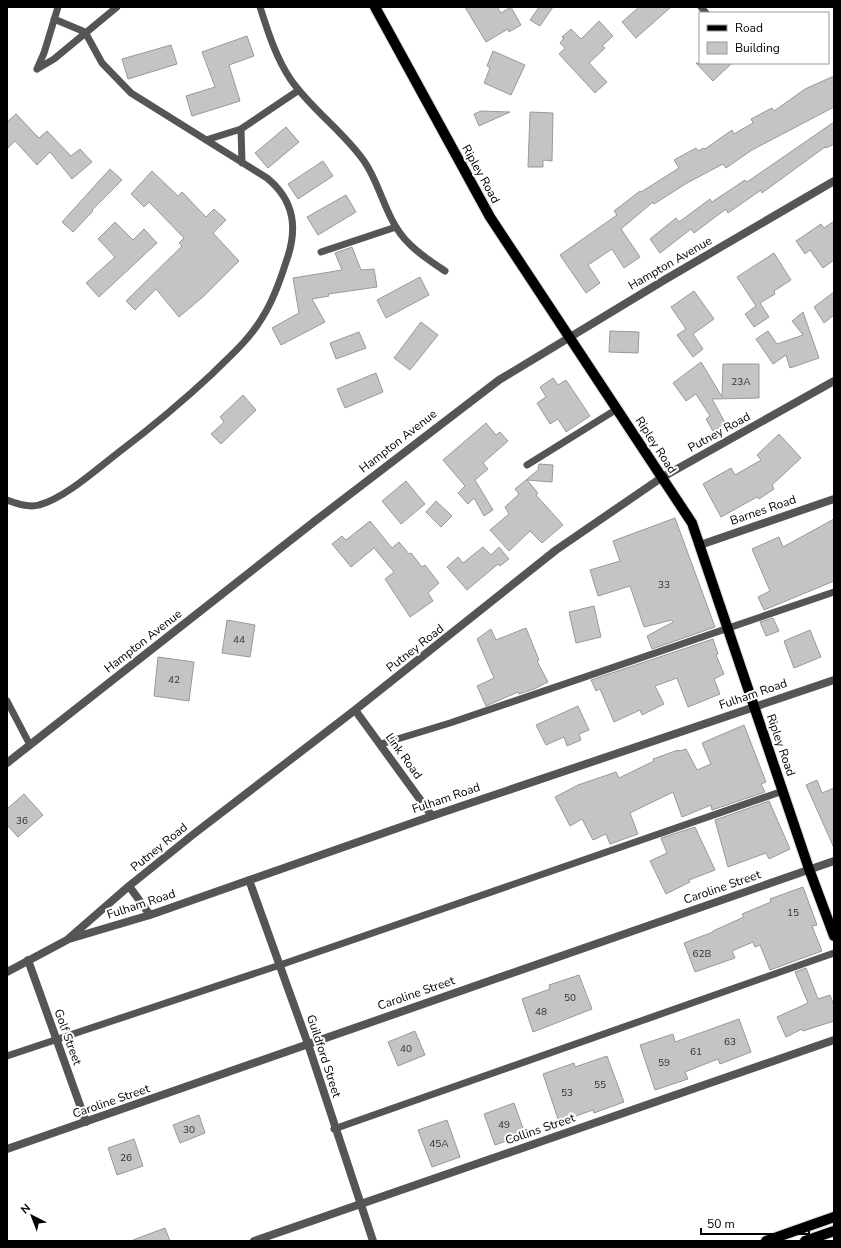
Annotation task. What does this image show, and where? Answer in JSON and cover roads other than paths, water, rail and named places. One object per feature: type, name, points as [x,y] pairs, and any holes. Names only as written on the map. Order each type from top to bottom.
[{"type":"main road","name":"Ripley Road","points":[[375,7],[480,200],[617,408],[661,478],[692,523],[809,869],[834,936]]},
{"type":"main road","points":[[766,1241],[834,1217]]},
{"type":"main road","points":[[805,1241],[834,1231]]},
{"type":"street","name":"Hampton Avenue","points":[[7,763],[454,413],[499,380],[834,181]]},
{"type":"street","name":"Putney Road","points":[[28,960],[67,940],[129,886],[355,710],[556,550],[661,478],[834,381]]},
{"type":"street","name":"Barnes Road","points":[[700,544],[834,499]]},
{"type":"street","name":"Fulham Road","points":[[67,940],[150,915],[432,816],[834,680]]},
{"type":"street","name":"Link Road","points":[[355,710],[432,816]]},
{"type":"street","name":"Caroline Street","points":[[7,1149],[834,861]]},
{"type":"street","name":"Guildford Street","points":[[249,880],[308,1044],[334,1129],[373,1241]]},
{"type":"street","points":[[129,886],[150,915]]},
{"type":"street","points":[[7,971],[28,960]]},
{"type":"street","name":"Golf Street","points":[[28,960],[86,1122]]},
{"type":"street","name":"Collins Street","points":[[254,1241],[834,1040]]},
{"type":"lane","points":[[58,7],[37,69],[54,59],[117,7]]},
{"type":"lane","points":[[260,7],[281,64],[299,90],[345,137],[365,162],[396,227],[414,248],[445,271]]},
{"type":"lane","points":[[7,500],[26,506],[37,506],[63,494],[164,417],[241,346],[254,330],[274,296],[288,258],[292,234],[290,208],[279,188],[131,93],[102,63],[85,32],[54,19]]},
{"type":"lane","points":[[206,140],[241,129],[299,90]]},
{"type":"lane","points":[[241,129],[242,163]]},
{"type":"lane","points":[[321,252],[396,227]]},
{"type":"lane","points":[[527,465],[617,408]]},
{"type":"lane","points":[[381,744],[450,724],[834,592]]},
{"type":"lane","points":[[7,701],[30,745]]},
{"type":"lane","points":[[7,1056],[56,1038],[280,965],[783,791]]},
{"type":"lane","points":[[334,1129],[834,952]]}]
